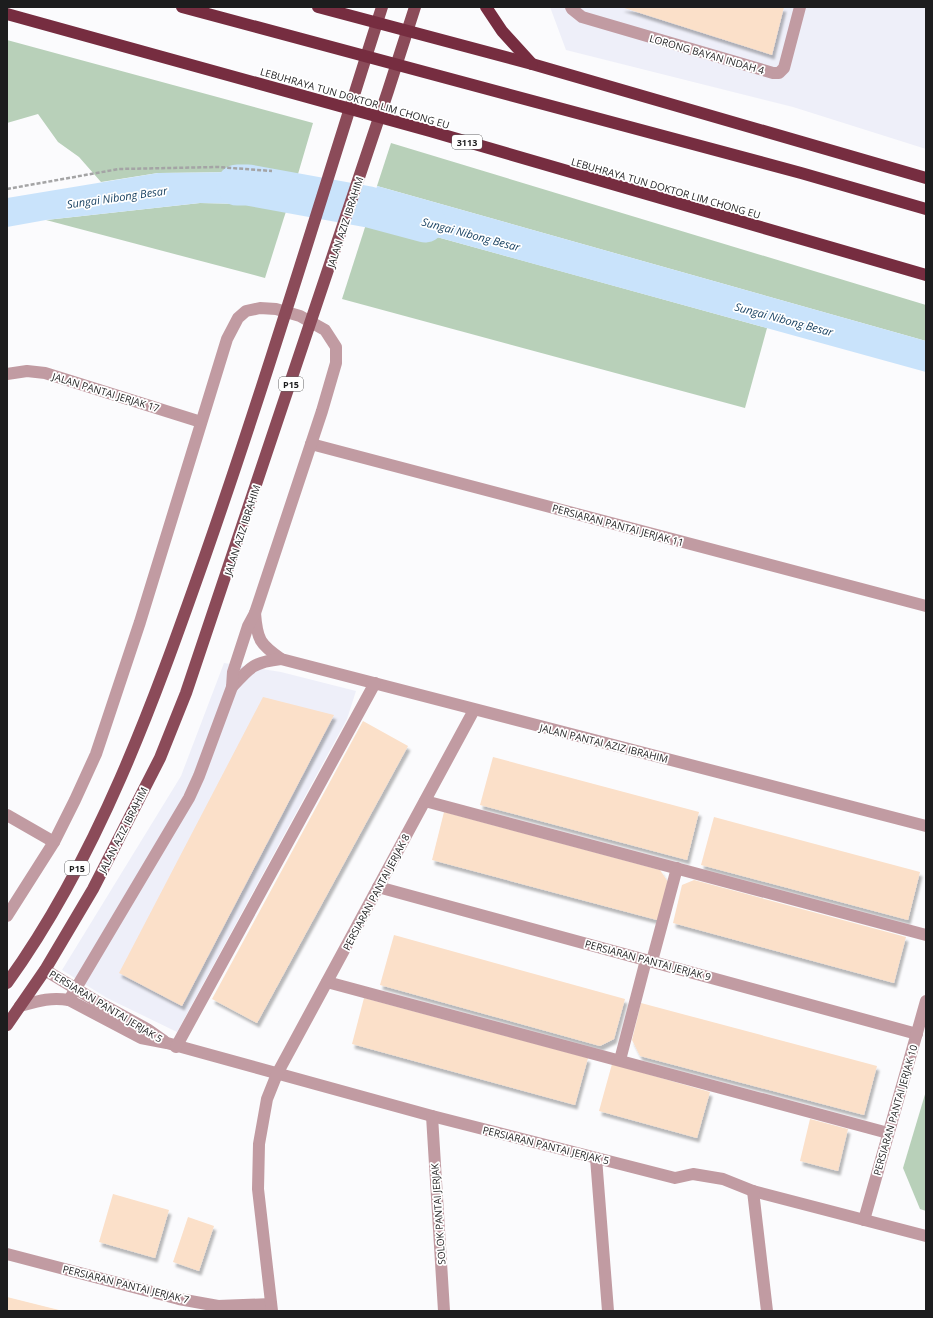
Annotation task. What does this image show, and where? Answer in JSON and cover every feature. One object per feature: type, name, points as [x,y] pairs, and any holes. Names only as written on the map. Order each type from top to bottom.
[{"type":"highway","points":[[182,7],[794,171],[926,209]]},
{"type":"highway","points":[[318,7],[532,64],[926,178]]},
{"type":"highway","points":[[486,7],[502,31],[532,64]]},
{"type":"highway","name":"LEBUHRAYA TUN DOKTOR LIM CHONG EU","points":[[7,14],[430,131],[926,275]]},
{"type":"main road","name":"P15","points":[[7,982],[28,953],[66,890],[102,819],[134,746],[166,666],[234,472],[382,7]]},
{"type":"main road","name":"JALAN AZIZ IBRAHIM","points":[[7,1025],[45,970],[93,889],[160,758],[186,693],[388,91],[414,7]]},
{"type":"street","name":"LORONG BAYAN INDAH 4","points":[[571,7],[582,17],[773,73],[780,73],[784,68],[800,7]]},
{"type":"street","points":[[7,916],[54,842],[96,754],[140,622],[227,339],[238,318],[246,311],[260,308],[300,316],[325,330],[336,348],[336,363],[255,613],[248,626],[233,672],[232,687],[199,776],[189,798],[69,1000]]},
{"type":"street","name":"JALAN PANTAI JERJAK 17","points":[[8,377],[27,371],[45,372],[201,422]]},
{"type":"street","name":"PERSIARAN PANTAI JERJAK 11","points":[[311,444],[926,606]]},
{"type":"street","name":"JALAN PANTAI AZIZ IBRAHIM","points":[[255,613],[257,633],[262,643],[281,659],[926,826]]},
{"type":"street","name":"JALAN PANTAI AZIZ IBRAHIM","points":[[232,687],[245,672],[258,663],[281,659]]},
{"type":"street","points":[[172,1045],[375,683]]},
{"type":"street","name":"PERSIARAN PANTAI JERJAK 8","points":[[271,1308],[258,1189],[259,1144],[267,1099],[277,1074],[474,710]]},
{"type":"street","points":[[425,801],[926,935]]},
{"type":"street","points":[[7,815],[54,842]]},
{"type":"street","points":[[620,1060],[677,868]]},
{"type":"street","name":"PERSIARAN PANTAI JERJAK 9","points":[[378,887],[917,1034]]},
{"type":"street","name":"PERSIARAN PANTAI JERJAK 5","points":[[45,970],[172,1045]]},
{"type":"street","points":[[327,982],[888,1133]]},
{"type":"street","name":"PERSIARAN PANTAI JERJAK 5","points":[[20,1006],[44,999],[57,998],[69,1000],[141,1038],[172,1045],[432,1116],[675,1178],[693,1174],[723,1179],[753,1191],[926,1236]]},
{"type":"street","name":"PERSIARAN PANTAI JERJAK 10","points":[[864,1220],[926,1001]]},
{"type":"street","name":"SOLOK PANTAI JERJAK","points":[[432,1116],[444,1311]]},
{"type":"street","points":[[596,1158],[608,1311]]},
{"type":"street","points":[[753,1191],[767,1311]]},
{"type":"street","name":"PERSIARAN PANTAI JERJAK 7","points":[[7,1254],[179,1299],[218,1306],[271,1308]]},
{"type":"path","points":[[7,189],[119,168],[218,167],[272,171]]},
{"type":"shaded area","points":[[550,7],[926,7],[926,149],[793,107],[566,50]]},
{"type":"shaded area","points":[[224,663],[281,672],[356,691],[347,719],[177,1032],[107,998],[62,970],[181,776]]},
{"type":"green space","points":[[7,40],[313,123],[298,174],[248,172],[158,173],[101,182],[79,157],[58,142],[38,114],[7,123]]},
{"type":"green space","points":[[391,143],[926,305],[926,341],[377,186]]},
{"type":"green space","points":[[200,203],[288,205],[265,278],[46,220]]},
{"type":"green space","points":[[368,218],[767,328],[745,408],[342,299]]},
{"type":"green space","points":[[926,1091],[926,1211],[920,1209],[903,1168]]},
{"type":"water","points":[[248,172],[298,174],[288,205],[200,203],[46,220],[7,227],[7,198],[158,173]]},
{"type":"water","points":[[377,186],[926,341],[926,372],[368,218]]},
{"type":"building","points":[[621,7],[784,7],[772,55]]},
{"type":"building","points":[[263,697],[334,715],[182,1006],[119,973]]},
{"type":"building","points":[[363,721],[408,746],[257,1023],[212,999]]},
{"type":"building","points":[[493,757],[699,812],[687,860],[480,805]]},
{"type":"building","points":[[444,812],[660,870],[668,882],[657,920],[432,860]]},
{"type":"building","points":[[714,817],[920,872],[908,920],[701,865]]},
{"type":"building","points":[[694,880],[906,937],[894,983],[673,923],[682,885]]},
{"type":"building","points":[[394,935],[625,999],[614,1039],[600,1046],[380,985]]},
{"type":"building","points":[[364,998],[588,1058],[575,1105],[352,1044]]},
{"type":"building","points":[[641,1003],[877,1066],[864,1115],[640,1056],[632,1040]]},
{"type":"building","points":[[612,1064],[710,1092],[697,1138],[599,1111]]},
{"type":"building","points":[[810,1119],[848,1129],[838,1171],[800,1161]]},
{"type":"building","points":[[113,1194],[169,1210],[155,1258],[99,1242]]},
{"type":"building","points":[[188,1217],[214,1226],[199,1271],[173,1262]]},
{"type":"building","points":[[7,1297],[59,1310],[59,1311],[7,1311]]},
{"type":"waterway","name":"Sungai Nibong Besar","points":[[237,185],[248,185],[369,207],[425,222]]}]
